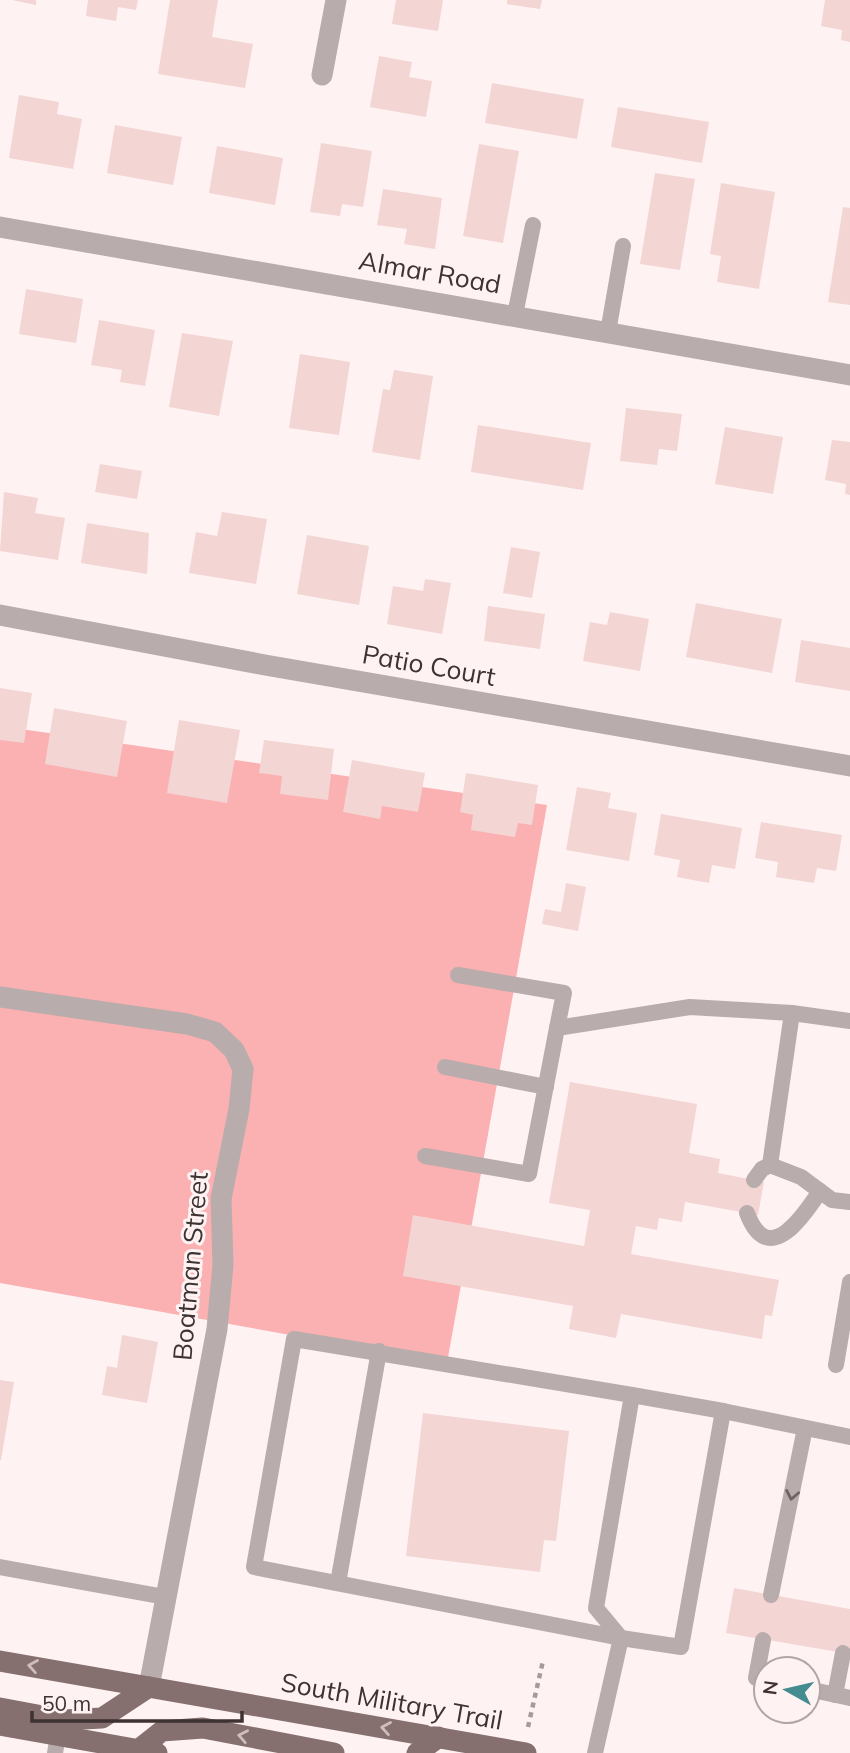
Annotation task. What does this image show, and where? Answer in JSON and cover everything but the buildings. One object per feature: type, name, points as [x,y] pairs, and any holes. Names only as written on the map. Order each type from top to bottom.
[{"type":"main road","name":"South Military Trail","points":[[0,1661],[526,1753]]},
{"type":"main road","points":[[0,1708],[64,1720],[102,1718],[149,1687]]},
{"type":"main road","points":[[0,1725],[57,1744],[144,1752],[162,1731],[203,1728],[334,1753]]},
{"type":"main road","points":[[417,1753],[439,1737]]},
{"type":"street","points":[[322,75],[336,0]]},
{"type":"street","name":"Almar Road","points":[[0,227],[850,375]]},
{"type":"street","name":"Patio Court","points":[[0,615],[265,665],[850,766]]},
{"type":"street","name":"Boatman Street","points":[[0,998],[196,1026],[215,1032],[234,1050],[243,1069],[239,1110],[221,1199],[223,1265],[218,1329],[149,1687]]},
{"type":"lane","points":[[515,316],[533,225]]},
{"type":"lane","points":[[608,332],[623,246]]},
{"type":"lane","points":[[425,1156],[529,1174],[564,993],[458,975]]},
{"type":"lane","points":[[557,1028],[690,1007],[792,1013],[850,1021]]},
{"type":"lane","points":[[770,1165],[792,1013]]},
{"type":"lane","points":[[445,1068],[546,1087]]},
{"type":"lane","points":[[754,1180],[762,1169],[770,1165],[801,1177],[832,1200],[850,1202]]},
{"type":"lane","points":[[747,1213],[758,1233],[767,1237],[778,1236],[791,1231],[820,1191]]},
{"type":"lane","points":[[836,1365],[850,1282]]},
{"type":"lane","points":[[723,1411],[681,1647],[621,1638],[254,1567],[294,1339],[379,1351],[723,1411],[850,1437]]},
{"type":"lane","points":[[338,1583],[379,1351]]},
{"type":"lane","points":[[621,1638],[596,1608],[632,1395]]},
{"type":"lane","points":[[771,1595],[805,1428]]},
{"type":"lane","points":[[0,1567],[165,1597]]},
{"type":"lane","points":[[595,1753],[621,1638]]},
{"type":"lane","points":[[760,1655],[763,1640]]},
{"type":"lane","points":[[822,1692],[843,1696],[843,1653]]},
{"type":"path","points":[[528,1727],[543,1661]]},
{"type":"shaded area","points":[[0,726],[547,805],[447,1363],[0,1283]]}]
